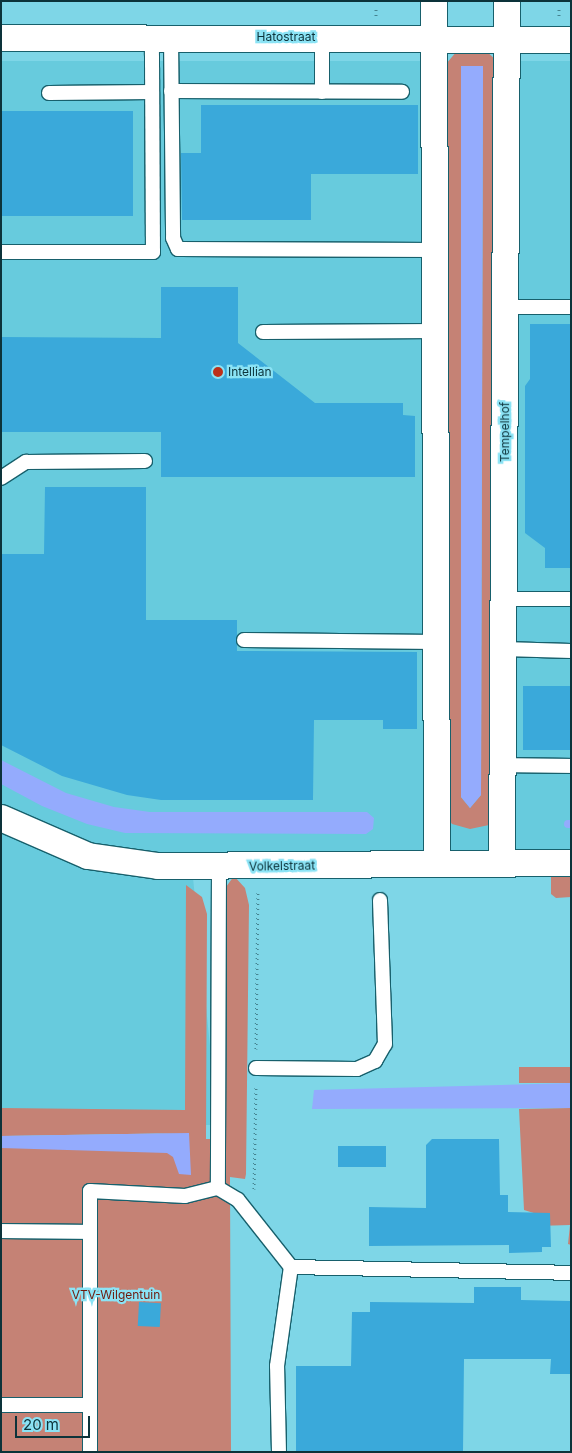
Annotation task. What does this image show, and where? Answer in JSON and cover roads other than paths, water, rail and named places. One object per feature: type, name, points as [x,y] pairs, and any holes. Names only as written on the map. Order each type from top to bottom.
[{"type":"street","points":[[434,1],[437,642],[436,863]]},
{"type":"street","name":"Tempelhof","points":[[502,864],[507,1]]},
{"type":"street","name":"Hatostraat","points":[[1,38],[434,37],[571,40]]},
{"type":"street","name":"Volkelstraat","points":[[1,818],[88,856],[158,866],[218,868],[436,863],[571,863]]},
{"type":"lane","points":[[161,37],[171,91],[173,238],[178,248],[435,250]]},
{"type":"lane","points":[[1,252],[153,252],[152,92],[161,37]]},
{"type":"lane","points":[[322,37],[322,92]]},
{"type":"lane","points":[[171,91],[402,92]]},
{"type":"lane","points":[[49,93],[152,92]]},
{"type":"lane","points":[[505,307],[571,307]]},
{"type":"lane","points":[[263,332],[436,331]]},
{"type":"lane","points":[[1,478],[26,462],[145,461]]},
{"type":"lane","points":[[503,599],[571,599]]},
{"type":"lane","points":[[244,640],[437,642]]},
{"type":"lane","points":[[503,649],[571,651]]},
{"type":"lane","points":[[502,765],[571,766]]},
{"type":"lane","points":[[218,868],[218,1188]]},
{"type":"lane","points":[[256,1068],[357,1069],[375,1061],[385,1044],[380,900]]},
{"type":"lane","points":[[90,1452],[90,1191],[185,1196],[218,1188],[238,1200],[291,1267],[277,1366],[278,1452]]},
{"type":"lane","points":[[1,1232],[90,1232]]},
{"type":"lane","points":[[291,1267],[571,1273]]},
{"type":"lane","points":[[1,1405],[90,1405]]},
{"type":"place","name":"Intellian","points":[[218,372]]},
{"type":"park label","name":"VTV-Wilgentuin","points":[[116,1295]]}]
